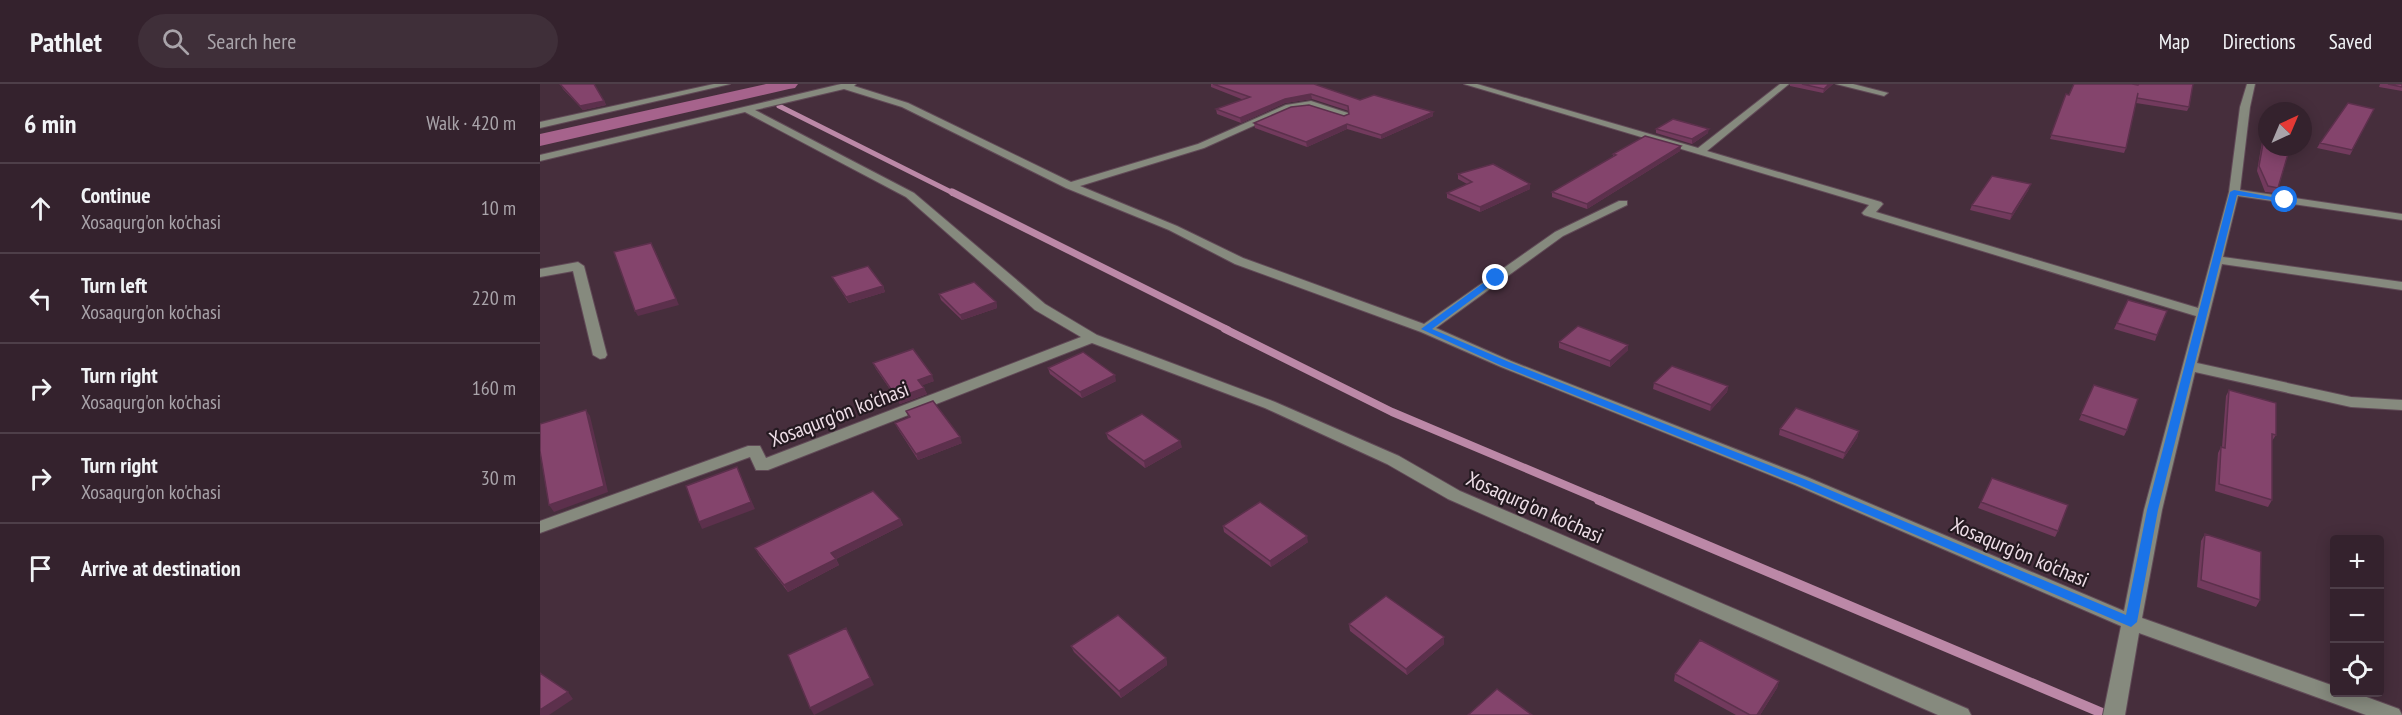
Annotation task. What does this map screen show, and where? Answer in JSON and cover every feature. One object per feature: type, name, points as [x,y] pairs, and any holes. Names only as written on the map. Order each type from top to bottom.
[{"type":"street","points":[[540,124],[726,84]]},
{"type":"street","points":[[1468,84],[1877,204],[1868,213],[2203,314]]},
{"type":"street","points":[[1700,152],[1785,84]]},
{"type":"street","points":[[1840,84],[1884,93]]},
{"type":"street","points":[[2114,715],[2153,510],[2234,192],[2245,107],[2252,84]]},
{"type":"street","name":"Xosaqurg'on ko'chasi","points":[[540,158],[849,85],[905,105],[1070,186],[1173,228],[1239,261],[1426,329],[1506,364],[1801,482],[2131,622],[2391,715]]},
{"type":"street","points":[[1070,186],[1201,146],[1288,107],[1311,104],[1345,115]]},
{"type":"street","name":"Xosaqurg'on ko'chasi","points":[[746,109],[910,195],[1040,307],[1092,338],[1270,405],[1393,460],[1454,495],[1960,715]]},
{"type":"street","points":[[2234,192],[2402,217]]},
{"type":"street","points":[[1426,329],[1559,234],[1623,203]]},
{"type":"street","points":[[2217,260],[2402,286]]},
{"type":"street","points":[[540,273],[578,266],[600,355]]},
{"type":"street","name":"Xosaqurg'on ko'chasi","points":[[540,527],[754,450],[762,466],[1092,338]]},
{"type":"street","points":[[2190,366],[2351,402],[2402,405]]},
{"type":"building","points":[[560,84],[594,84],[604,101],[580,106]]},
{"type":"building","points":[[1213,84],[1314,84],[1360,100],[1374,95],[1433,112],[1381,135],[1347,124],[1306,142],[1254,123],[1291,107],[1309,105],[1344,116],[1349,114],[1348,106],[1311,94],[1285,99],[1240,118],[1216,109],[1250,97]]},
{"type":"building","points":[[1802,84],[1829,84],[1824,89]]},
{"type":"building","points":[[2074,84],[2193,84],[2189,107],[2137,98],[2138,93],[2126,148],[2051,135],[2066,94],[2069,95]]},
{"type":"building","points":[[2348,103],[2374,109],[2352,150],[2320,143]]},
{"type":"building","points":[[1673,119],[1709,129],[1692,139],[1656,129]]},
{"type":"building","points":[[1645,136],[1681,146],[1587,204],[1552,192],[1616,155],[1613,154]]},
{"type":"building","points":[[2261,156],[2287,156],[2278,188],[2268,186],[2259,166]]},
{"type":"building","points":[[1493,164],[1530,184],[1480,207],[1447,193],[1472,182],[1458,174]]},
{"type":"building","points":[[1992,176],[2031,184],[2012,214],[1972,205]]},
{"type":"building","points":[[651,243],[676,299],[635,311],[614,252]]},
{"type":"building","points":[[868,266],[883,286],[846,297],[832,277]]},
{"type":"building","points":[[974,282],[996,302],[960,315],[939,294]]},
{"type":"building","points":[[2128,300],[2167,311],[2157,335],[2117,323]]},
{"type":"building","points":[[1578,326],[1628,345],[1610,361],[1559,342]]},
{"type":"building","points":[[913,349],[932,375],[918,380],[924,388],[897,398],[873,363]]},
{"type":"building","points":[[1083,352],[1115,375],[1080,392],[1048,368]]},
{"type":"building","points":[[1672,366],[1728,386],[1711,405],[1654,383]]},
{"type":"building","points":[[2094,385],[2138,399],[2127,430],[2081,414]]},
{"type":"building","points":[[2229,390],[2276,403],[2276,435],[2272,434],[2272,500],[2219,484],[2221,447],[2225,448]]},
{"type":"building","points":[[933,401],[960,437],[916,454],[895,423],[910,417],[906,411]]},
{"type":"building","points":[[1796,408],[1859,431],[1845,453],[1780,429]]},
{"type":"building","points":[[586,410],[604,486],[549,505],[540,451],[540,424]]},
{"type":"building","points":[[1142,414],[1180,441],[1144,461],[1106,433]]},
{"type":"building","points":[[737,467],[751,502],[699,522],[686,486]]},
{"type":"building","points":[[1992,478],[2068,505],[2058,531],[1981,502]]},
{"type":"building","points":[[873,491],[900,519],[831,553],[836,559],[784,585],[755,548]]},
{"type":"building","points":[[1260,502],[1307,536],[1270,561],[1223,526]]},
{"type":"building","points":[[2205,534],[2261,552],[2260,600],[2201,580]]},
{"type":"building","points":[[1386,596],[1444,637],[1406,669],[1349,624]]},
{"type":"building","points":[[1118,615],[1166,658],[1119,691],[1071,646]]},
{"type":"building","points":[[846,628],[870,678],[810,708],[788,655]]},
{"type":"building","points":[[1700,640],[1779,681],[1757,715],[1750,715],[1675,674]]},
{"type":"building","points":[[540,673],[568,692],[540,710]]},
{"type":"building","points":[[1497,689],[1532,715],[1468,715]]},
{"type":"waterway","points":[[540,140],[789,84]]},
{"type":"waterway","points":[[779,106],[955,194]]},
{"type":"waterway","points":[[952,192],[1228,330]]},
{"type":"waterway","points":[[1225,329],[1392,412],[1603,501]]},
{"type":"waterway","points":[[1599,500],[2107,715]]},
{"type":"route","points":[[1496,278],[1426,329],[1506,364],[1801,482],[2131,622],[2153,510],[2234,192],[2285,200]]}]
